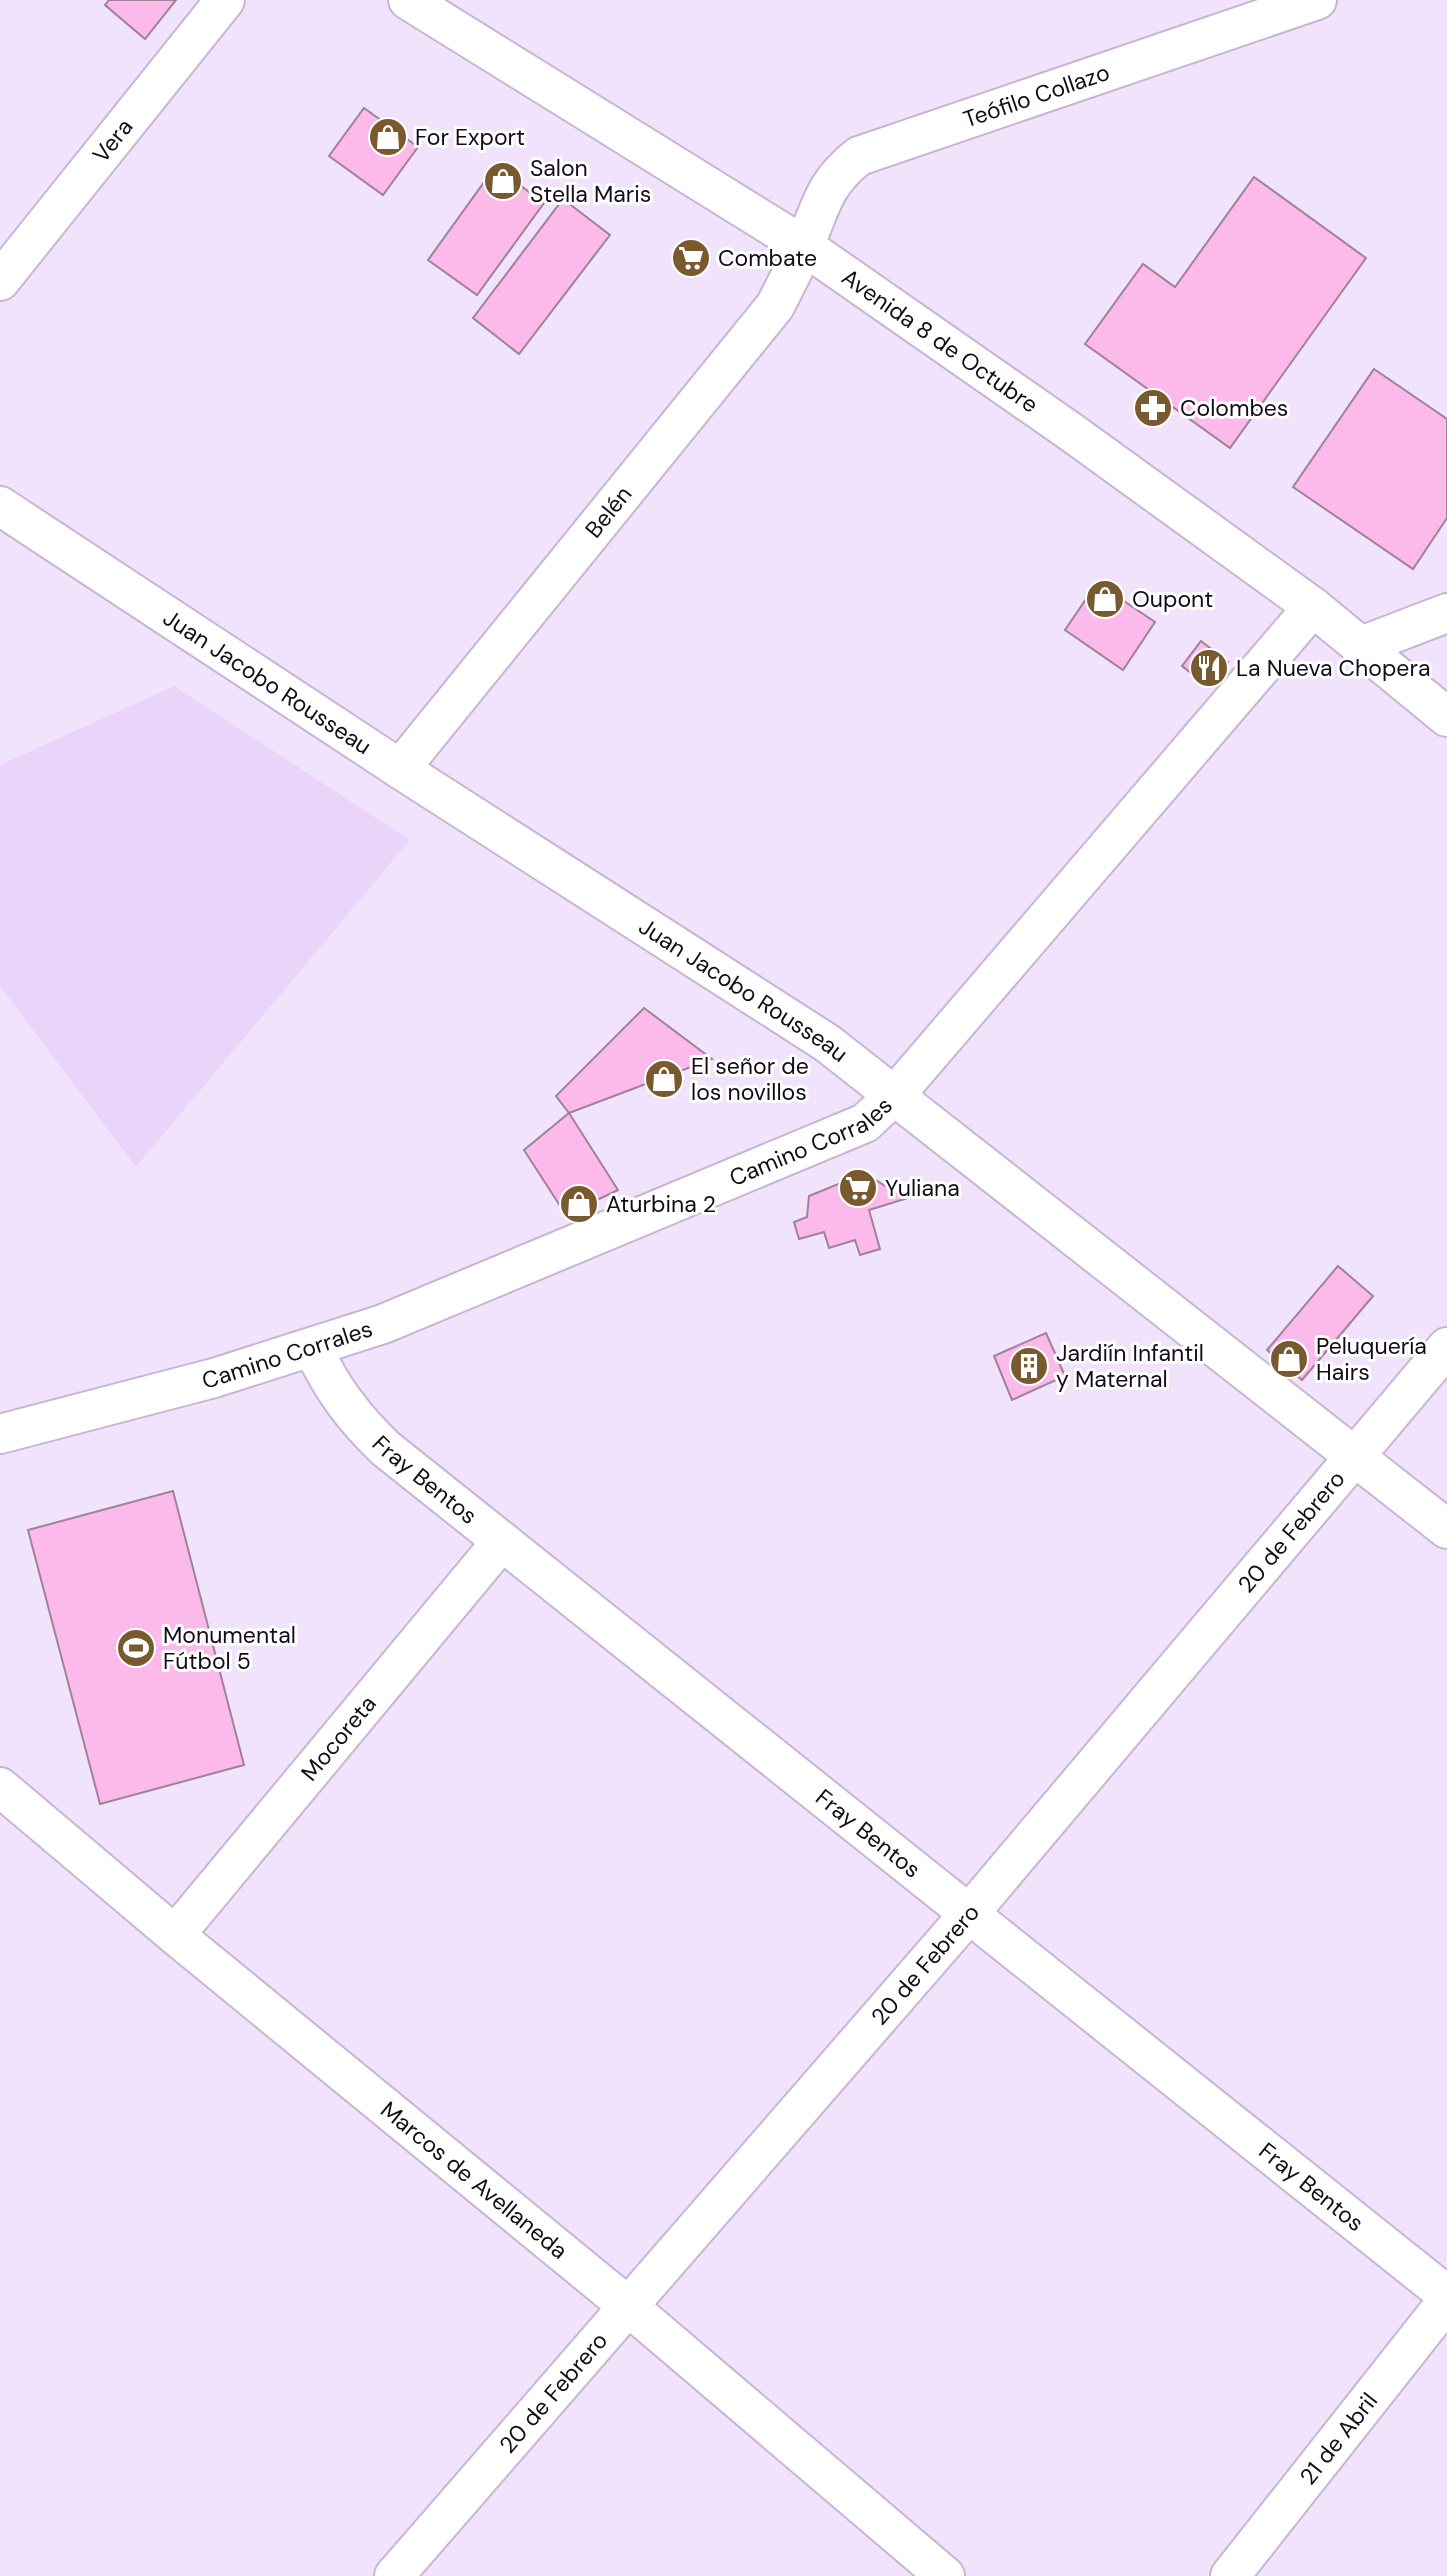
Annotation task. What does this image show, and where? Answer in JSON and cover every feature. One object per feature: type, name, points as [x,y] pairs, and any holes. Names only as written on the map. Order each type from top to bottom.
[{"type":"street","name":"Vera","points":[[0,281],[225,0]]},
{"type":"street","name":"Avenida 8 de Octubre","points":[[408,0],[804,246],[1071,432],[1313,607],[1447,717]]},
{"type":"street","name":"Teófilo Collazo","points":[[804,246],[821,202],[839,172],[859,156],[1317,0]]},
{"type":"street","name":"Belén","points":[[400,769],[775,306],[804,246]]},
{"type":"street","name":"Juan Jacobo Rousseau","points":[[0,506],[400,769],[827,1043],[1355,1454],[1447,1529]]},
{"type":"street","name":"Camino Corrales","points":[[0,1434],[214,1378],[383,1324],[865,1123],[895,1095],[1313,607]]},
{"type":"street","points":[[1360,646],[1447,612]]},
{"type":"street","name":"20 de Febrero","points":[[394,2576],[968,1915],[1447,1347]]},
{"type":"street","name":"Fray Bentos","points":[[313,1348],[326,1376],[358,1422],[385,1448],[1447,2298]]},
{"type":"street","name":"Mocoreta","points":[[175,1935],[502,1541]]},
{"type":"street","name":"Marcos de Avellaneda","points":[[0,1787],[175,1935],[629,2307],[945,2576]]},
{"type":"street","name":"21 de Abril","points":[[1230,2576],[1447,2298]]},
{"type":"shaded area","points":[[174,686],[410,840],[136,1167],[0,986],[0,765]]},
{"type":"building","points":[[109,0],[176,0],[145,39],[105,5]]},
{"type":"building","points":[[364,108],[418,147],[383,195],[329,156]]},
{"type":"building","points":[[495,167],[544,203],[477,295],[428,260]]},
{"type":"building","points":[[1254,177],[1366,258],[1230,448],[1085,344],[1143,264],[1175,287]]},
{"type":"building","points":[[563,199],[610,235],[519,354],[473,318]]},
{"type":"building","points":[[1374,369],[1447,419],[1447,518],[1413,569],[1293,487]]},
{"type":"building","points":[[1097,583],[1155,622],[1123,670],[1065,630]]},
{"type":"building","points":[[1201,641],[1228,662],[1209,687],[1182,666]]},
{"type":"building","points":[[644,1008],[712,1059],[569,1113],[556,1096]]},
{"type":"building","points":[[569,1113],[618,1190],[566,1215],[524,1150]]},
{"type":"building","points":[[865,1173],[905,1199],[869,1210],[880,1249],[860,1255],[855,1240],[829,1248],[824,1232],[799,1239],[794,1222],[807,1217],[809,1196]]},
{"type":"building","points":[[1338,1266],[1373,1296],[1302,1380],[1267,1350]]},
{"type":"building","name":"Jardiín Infantil y Maternal","points":[[1046,1333],[1065,1376],[1012,1400],[994,1356]]},
{"type":"building","name":"Monumental Fútbol 5","points":[[173,1491],[244,1765],[100,1804],[28,1530]]},
{"type":"place","name":"For Export","points":[[388,137]]},
{"type":"place","name":"Salon Stella Maris","points":[[503,181]]},
{"type":"place","name":"Combate","points":[[691,258]]},
{"type":"place","name":"Colombes","points":[[1153,408]]},
{"type":"place","name":"Oupont","points":[[1105,599]]},
{"type":"place","name":"La Nueva Chopera","points":[[1209,668]]},
{"type":"place","name":"El señor de los novillos","points":[[664,1079]]},
{"type":"place","name":"Yuliana","points":[[858,1188]]},
{"type":"place","name":"Aturbina 2","points":[[579,1204]]},
{"type":"place","name":"Peluquería Hairs","points":[[1289,1359]]},
{"type":"place","name":"Jardiín Infantil y Maternal","points":[[1029,1366]]},
{"type":"place","name":"Monumental Fútbol 5","points":[[136,1648]]}]
